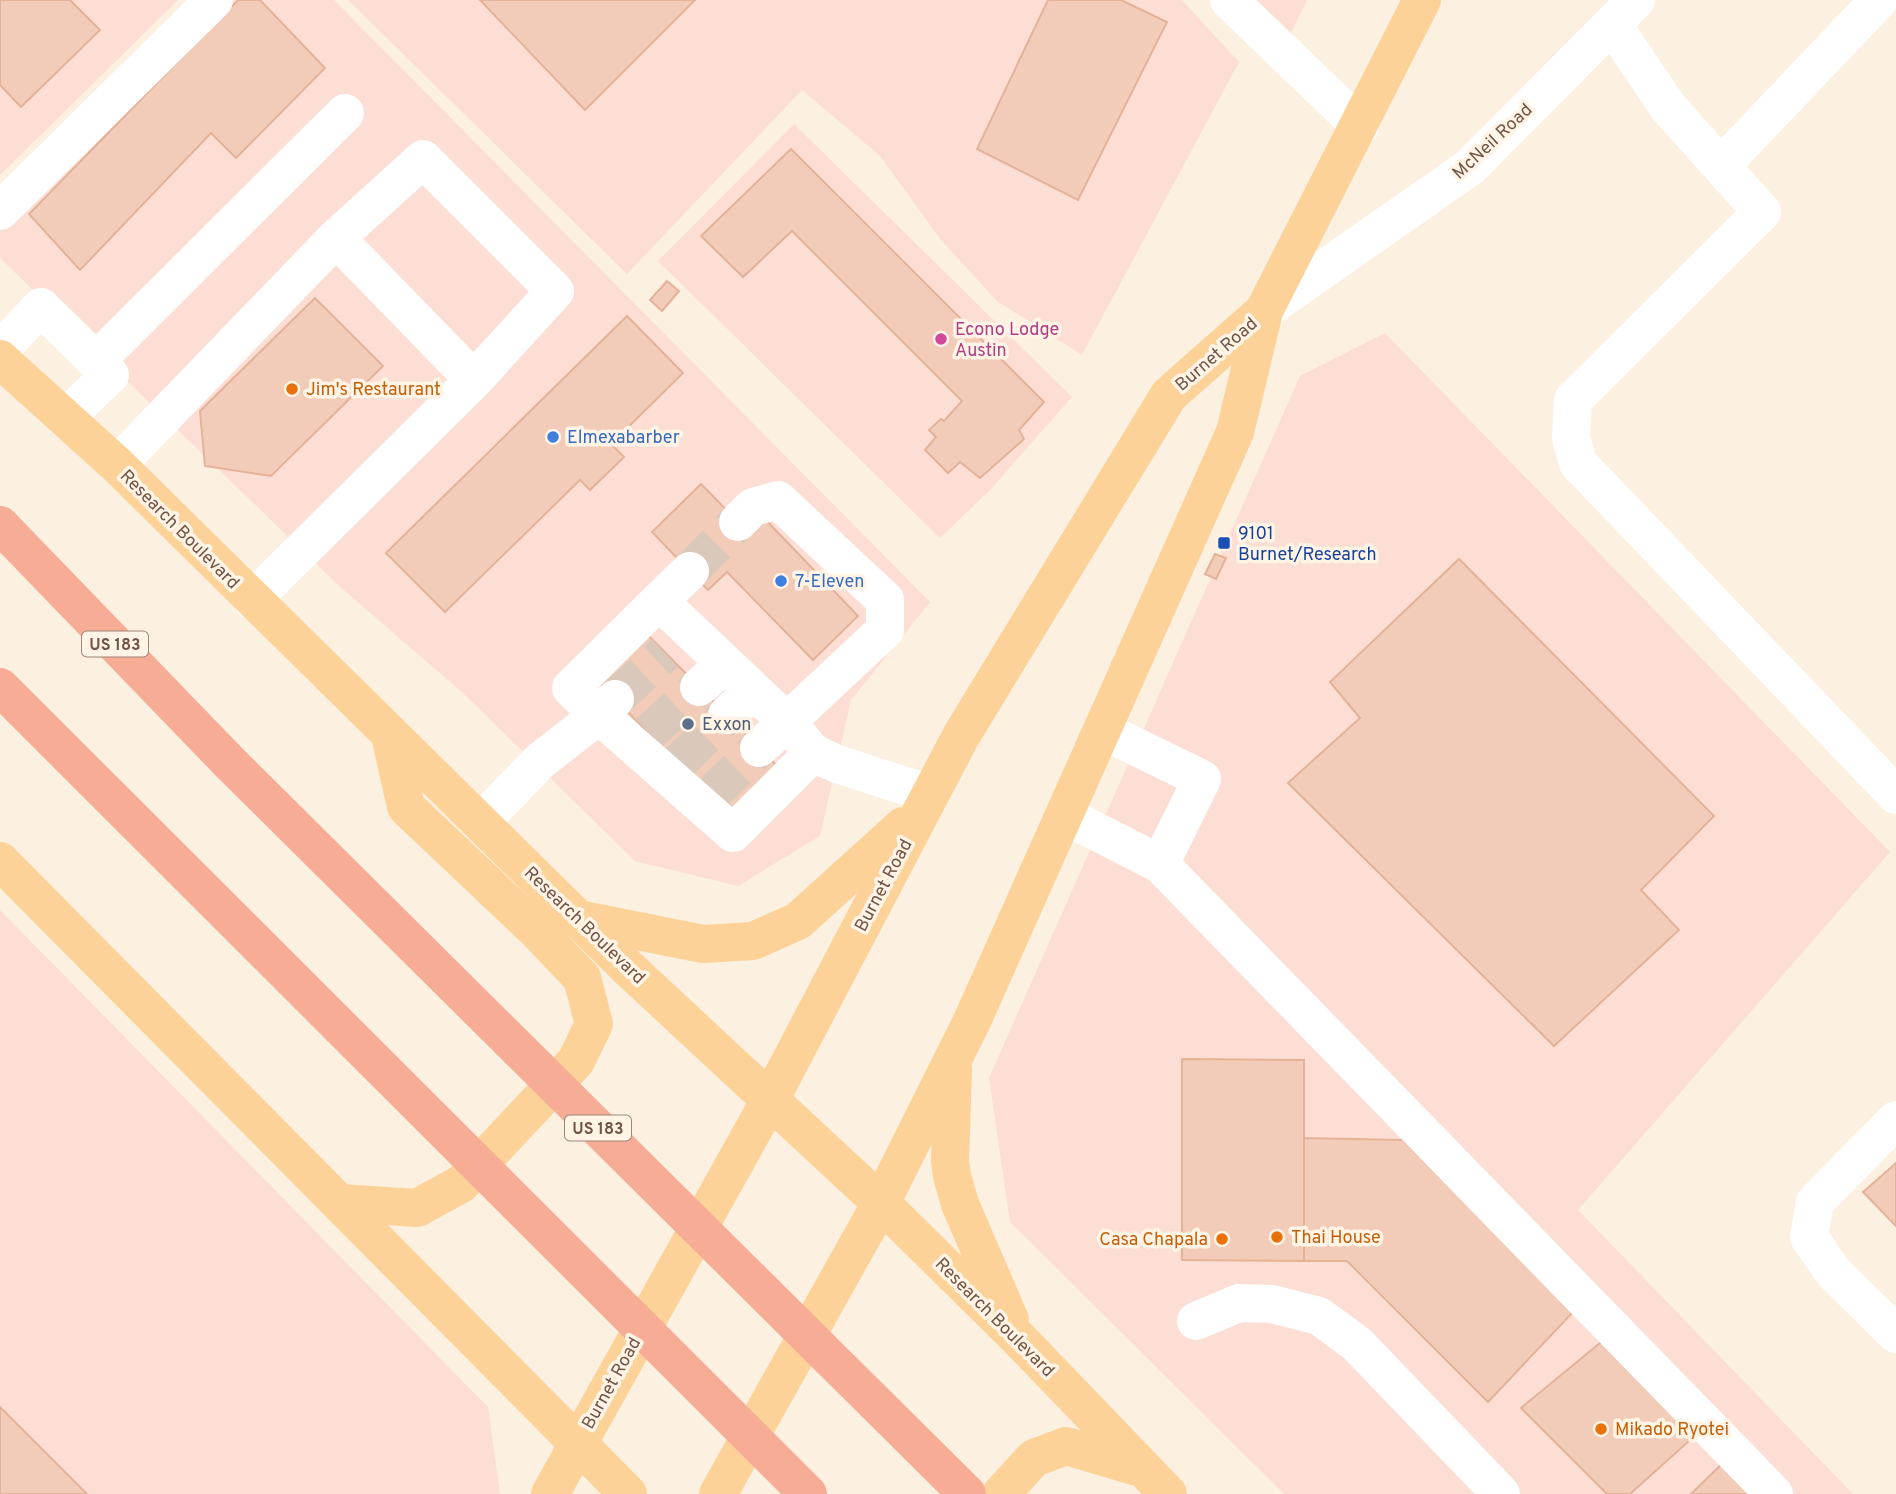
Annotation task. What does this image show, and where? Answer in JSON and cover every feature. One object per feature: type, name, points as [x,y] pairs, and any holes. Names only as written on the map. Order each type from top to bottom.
[{"type":"highway","name":"US 183","points":[[0,525],[230,762],[967,1494]]},
{"type":"highway","points":[[0,687],[808,1494]]},
{"type":"main road","name":"Burnet Road","points":[[718,1494],[881,1203],[972,1021],[1235,432],[1264,312],[1422,0]]},
{"type":"main road","name":"Burnet Road","points":[[550,1494],[770,1100],[961,736],[1169,395],[1264,312]]},
{"type":"main road","name":"Research Boulevard","points":[[0,359],[117,466],[578,919],[881,1203],[1018,1338],[1156,1481]]},
{"type":"main road","points":[[340,1203],[417,1208],[461,1185],[576,1061],[594,1024],[582,978],[537,931],[406,807],[390,735]]},
{"type":"main road","points":[[578,919],[703,943],[753,941],[798,921],[927,801]]},
{"type":"main road","points":[[0,861],[628,1494]]},
{"type":"main road","points":[[953,1060],[950,1161],[952,1176],[960,1204],[1018,1338]]},
{"type":"main road","points":[[1001,1494],[1034,1458],[1066,1446],[1156,1481]]},
{"type":"street","points":[[0,211],[214,0]]},
{"type":"street","points":[[1229,0],[1360,126]]},
{"type":"street","points":[[1721,166],[1879,0]]},
{"type":"street","points":[[1624,12],[1668,107],[1762,212],[1573,400],[1571,438],[1578,463],[1896,795]]},
{"type":"street","name":"McNeil Road","points":[[1264,312],[1470,167],[1624,12]]},
{"type":"street","points":[[96,361],[345,113]]},
{"type":"street","points":[[117,466],[336,238],[423,159],[555,291],[474,380],[253,600]]},
{"type":"street","points":[[336,238],[474,380]]},
{"type":"street","points":[[0,350],[41,307],[110,375],[65,418]]},
{"type":"street","points":[[738,522],[753,506],[778,500],[885,600],[885,630],[759,748]]},
{"type":"street","points":[[690,571],[571,688],[607,707],[705,801],[733,833],[813,753]]},
{"type":"street","points":[[659,601],[677,641],[740,703],[787,722],[813,753],[927,801]]},
{"type":"street","points":[[480,823],[540,761],[607,707]]},
{"type":"street","points":[[1102,730],[1202,779],[1160,864]]},
{"type":"street","points":[[1064,815],[1160,864],[1774,1494]]},
{"type":"street","points":[[1896,1120],[1815,1202],[1809,1237],[1833,1272],[1896,1334]]},
{"type":"street","points":[[1196,1321],[1239,1303],[1272,1304],[1319,1317],[1357,1344],[1502,1494]]},
{"type":"shaded area","points":[[0,0],[178,0],[0,175]]},
{"type":"shaded area","points":[[230,0],[334,0],[930,602],[851,700],[820,836],[738,886],[635,861],[464,694],[338,585],[0,258],[0,224]]},
{"type":"shaded area","points":[[348,0],[1182,0],[1239,62],[1082,355],[997,301],[941,240],[880,156],[802,90],[627,274]]},
{"type":"shaded area","points":[[1254,0],[1307,0],[1290,35]]},
{"type":"shaded area","points":[[794,124],[1072,397],[991,489],[940,538],[658,261]]},
{"type":"shaded area","points":[[1385,333],[1890,852],[1578,1210],[1853,1494],[1284,1494],[1010,1222],[989,1078],[1300,376]]},
{"type":"shaded area","points":[[0,910],[488,1407],[500,1494],[0,1494]]},
{"type":"building","points":[[0,0],[70,0],[100,30],[21,107],[0,85]]},
{"type":"building","points":[[238,0],[260,0],[325,68],[236,158],[211,133],[80,270],[29,214]]},
{"type":"building","points":[[480,0],[695,0],[585,110]]},
{"type":"building","points":[[1048,0],[1121,0],[1167,22],[1078,200],[977,149]]},
{"type":"building","name":"Econo Lodge Austin","points":[[791,149],[1044,402],[1019,430],[1024,439],[980,478],[960,462],[948,473],[925,450],[936,437],[929,430],[941,419],[944,421],[962,401],[792,231],[743,277],[701,236]]},
{"type":"building","points":[[667,281],[679,291],[662,311],[650,300]]},
{"type":"building","name":"Jim's Restaurant","points":[[315,298],[383,366],[271,476],[205,466],[200,411]]},
{"type":"building","points":[[627,316],[683,373],[611,444],[624,457],[590,490],[580,480],[445,612],[386,553]]},
{"type":"building","name":"7-Eleven","points":[[701,484],[747,531],[762,516],[858,616],[813,660],[727,572],[708,590],[652,532]]},
{"type":"building","points":[[1215,554],[1226,558],[1216,579],[1205,574]]},
{"type":"building","points":[[1459,559],[1714,816],[1641,890],[1679,930],[1554,1046],[1288,783],[1360,718],[1330,682]]},
{"type":"building","name":"Exxon","points":[[641,628],[784,773],[735,820],[592,676]]},
{"type":"building","points":[[1182,1059],[1304,1060],[1304,1261],[1182,1260]]},
{"type":"building","points":[[1304,1138],[1403,1140],[1574,1311],[1488,1402],[1347,1261],[1304,1261]]},
{"type":"building","points":[[1896,1163],[1896,1226],[1863,1192]]},
{"type":"building","points":[[1606,1338],[1699,1432],[1630,1494],[1607,1494],[1521,1408]]},
{"type":"building","points":[[0,1407],[87,1494],[0,1494]]},
{"type":"building","points":[[1727,1459],[1763,1494],[1691,1494]]},
{"type":"tunnel","points":[[690,571],[738,522]]},
{"type":"tunnel","points":[[615,699],[665,653]]},
{"type":"tunnel","points":[[649,733],[699,687]]},
{"type":"tunnel","points":[[678,763],[727,715]]},
{"type":"tunnel","points":[[710,796],[759,748]]},
{"type":"place","name":"Econo Lodge Austin","points":[[941,339]]},
{"type":"place","name":"Jim's Restaurant","points":[[292,389]]},
{"type":"place","name":"Elmexabarber","points":[[553,437]]},
{"type":"place","name":"9101 Burnet/Research","points":[[1224,543]]},
{"type":"place","name":"7-Eleven","points":[[781,581]]},
{"type":"place","name":"Exxon","points":[[688,724]]},
{"type":"place","name":"Thai House","points":[[1277,1237]]},
{"type":"place","name":"Casa Chapala","points":[[1222,1239]]},
{"type":"place","name":"Mikado Ryotei","points":[[1601,1429]]}]
